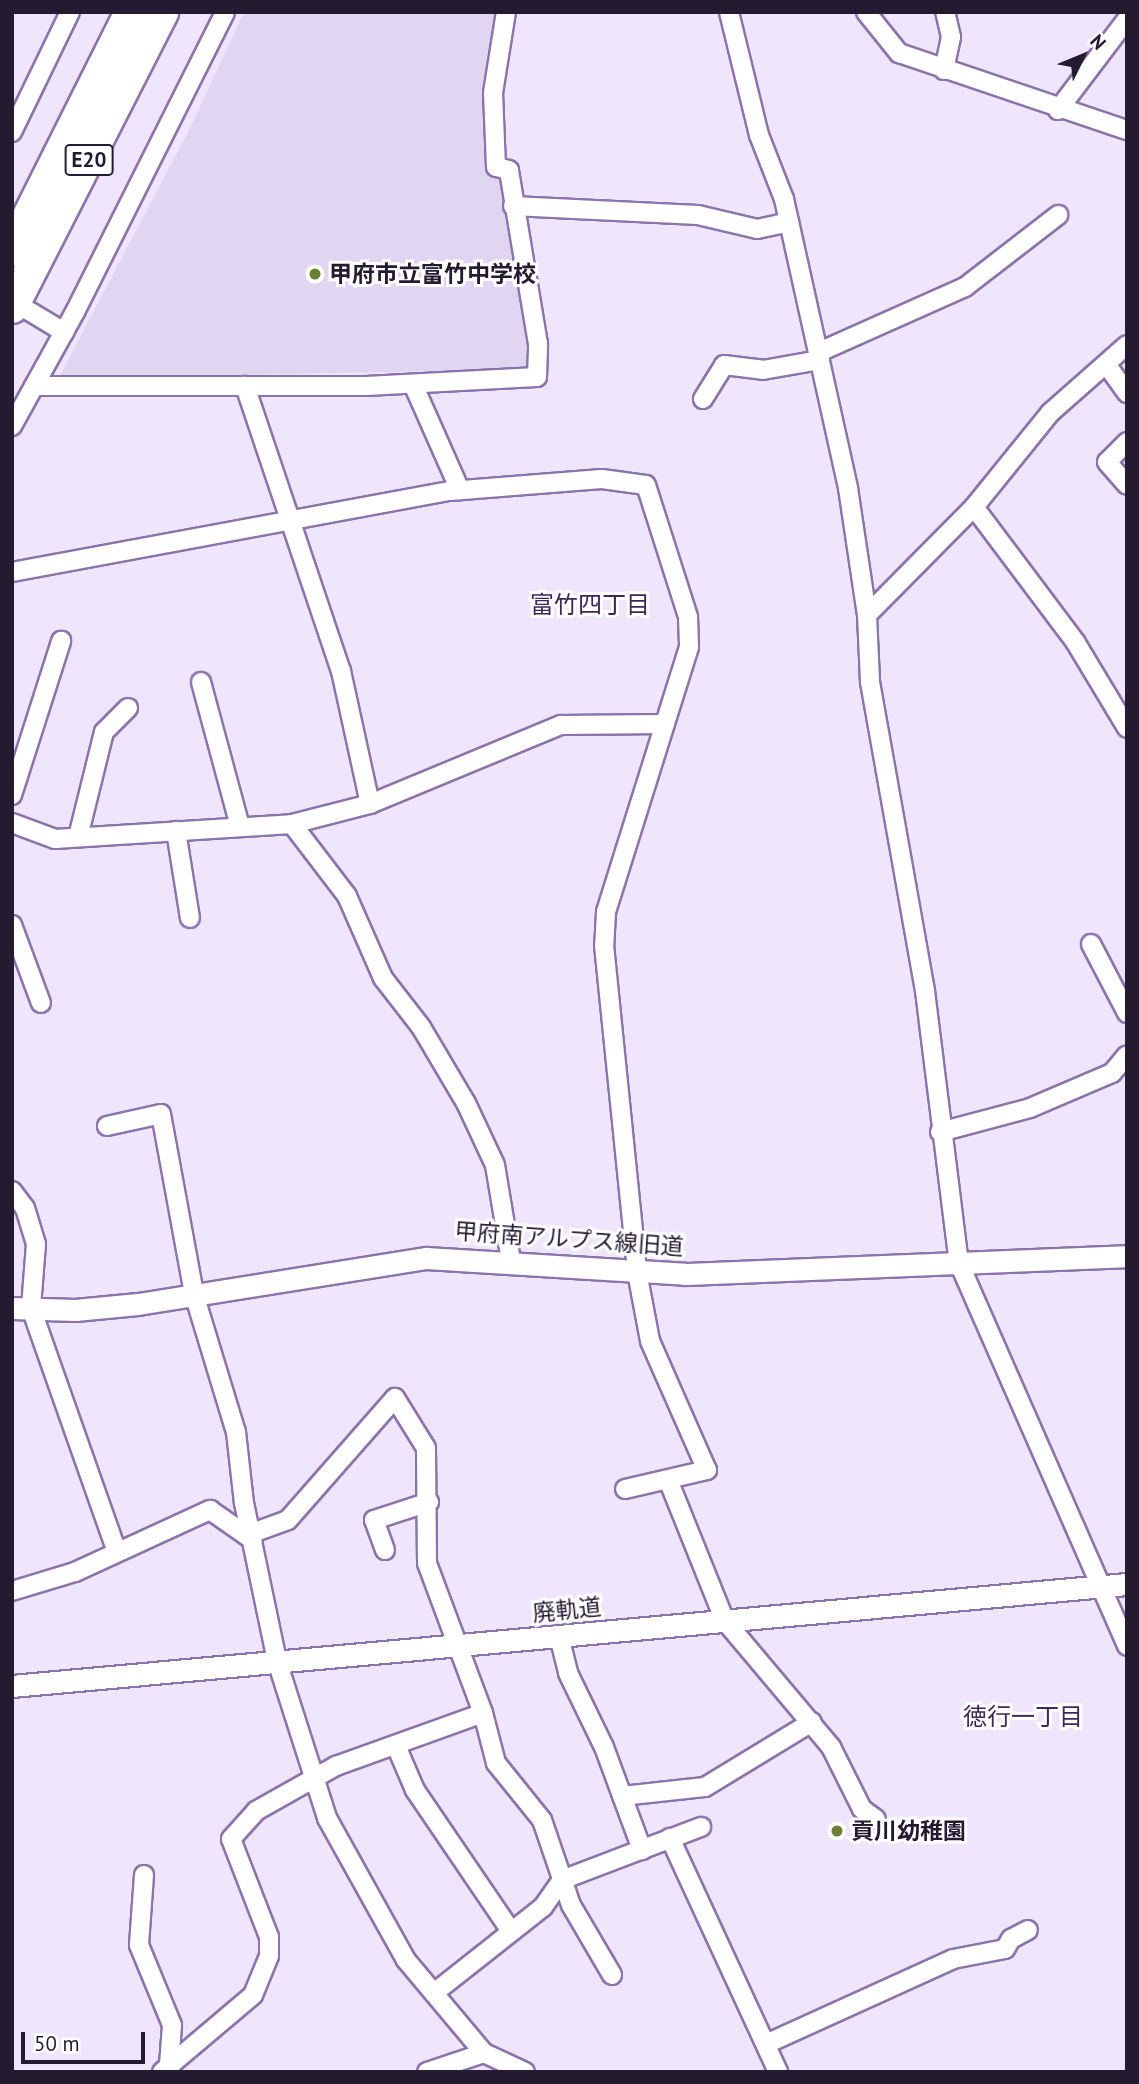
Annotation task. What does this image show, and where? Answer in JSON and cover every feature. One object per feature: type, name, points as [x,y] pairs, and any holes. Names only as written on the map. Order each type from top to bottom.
[{"type":"highway","name":"E20","points":[[12,250],[131,12]]},
{"type":"highway","name":"E20","points":[[21,309],[162,12]]},
{"type":"street","points":[[12,132],[70,12]]},
{"type":"street","points":[[12,426],[64,332],[225,12]]},
{"type":"street","points":[[34,386],[412,384],[537,377],[538,344],[509,170],[496,167],[493,93],[506,12]]},
{"type":"street","points":[[729,12],[759,135],[789,222],[848,488],[867,615],[870,682],[925,991],[940,1132],[959,1263],[1127,1646]]},
{"type":"street","points":[[866,12],[899,53],[1058,110],[1127,130]]},
{"type":"street","points":[[944,70],[951,37],[945,12]]},
{"type":"street","points":[[1058,110],[1127,19]]},
{"type":"street","points":[[513,206],[698,215],[757,229],[789,222]]},
{"type":"street","points":[[703,399],[724,365],[763,370],[820,356],[965,287],[1058,215]]},
{"type":"street","points":[[21,309],[64,332]]},
{"type":"street","points":[[867,615],[974,507],[1051,412],[1127,345]]},
{"type":"street","points":[[1106,364],[1127,393]]},
{"type":"street","points":[[412,384],[460,490]]},
{"type":"street","points":[[245,386],[341,671],[370,804]]},
{"type":"street","points":[[1127,443],[1107,462],[1127,485]]},
{"type":"street","points":[[12,572],[289,517],[460,490],[602,479],[646,485],[688,617],[689,648],[606,912],[604,945],[637,1272],[650,1341],[707,1470],[669,1482],[625,1489]]},
{"type":"street","points":[[974,507],[1076,643],[1127,728]]},
{"type":"street","points":[[12,795],[61,640]]},
{"type":"street","points":[[201,682],[240,827]]},
{"type":"street","points":[[79,837],[104,732],[128,708]]},
{"type":"street","points":[[12,823],[55,839],[292,824],[370,804],[561,725],[665,724]]},
{"type":"street","points":[[292,824],[347,896],[383,978],[421,1027],[466,1103],[495,1165],[511,1261]]},
{"type":"street","points":[[176,831],[190,918]]},
{"type":"street","points":[[12,925],[41,1003]]},
{"type":"street","points":[[1091,944],[1127,1013]]},
{"type":"street","points":[[940,1132],[1030,1108],[1112,1073],[1126,1057]]},
{"type":"street","points":[[107,1126],[161,1114],[194,1294],[236,1433],[252,1536],[277,1661],[314,1778],[348,1859],[380,1907],[407,1959],[434,1993],[484,2053],[525,2072]]},
{"type":"street","points":[[12,1191],[25,1208],[36,1244],[21,1308],[117,1552]]},
{"type":"street","name":"甲府南アルプス線旧道","points":[[21,1308],[75,1310],[426,1258],[511,1261],[637,1272],[732,1273],[1127,1256]]},
{"type":"street","points":[[252,1536],[288,1520],[395,1398],[426,1448],[429,1502],[427,1563],[483,1713],[496,1763],[542,1820],[585,1934],[612,1975]]},
{"type":"street","points":[[669,1482],[725,1621],[812,1722],[831,1747],[862,1809],[876,1819]]},
{"type":"street","points":[[385,1550],[374,1520],[429,1502]]},
{"type":"street","points":[[12,1591],[75,1573],[210,1510],[252,1536]]},
{"type":"street","name":"廃軌道","points":[[12,1686],[1127,1584]]},
{"type":"street","points":[[559,1636],[568,1673],[622,1796],[642,1850]]},
{"type":"street","points":[[165,2069],[253,1994],[269,1956],[269,1937],[231,1839],[256,1811],[361,1755],[397,1748],[483,1713]]},
{"type":"street","points":[[622,1796],[705,1787],[812,1722]]},
{"type":"street","points":[[397,1748],[415,1790],[511,1931]]},
{"type":"street","points":[[434,1993],[543,1907],[553,1889],[566,1878],[701,1827]]},
{"type":"street","points":[[670,1838],[778,2072]]},
{"type":"street","points":[[144,1875],[139,1945],[172,2025],[165,2069]]},
{"type":"street","points":[[766,2044],[953,1959],[1005,1949],[1011,1939],[1028,1930]]},
{"type":"street","points":[[427,2072],[484,2053]]},
{"type":"shaded area","name":"甲府市立富竹中学校","points":[[244,12],[501,12],[487,88],[486,171],[503,179],[531,369],[58,379],[190,128]]},
{"type":"place","name":"甲府市立富竹中学校","points":[[315,274]]},
{"type":"place","name":"貢川幼稚園","points":[[837,1831]]},
{"type":"district","name":"富竹四丁目","points":[[590,605]]},
{"type":"district","name":"徳行一丁目","points":[[1023,1717]]}]
